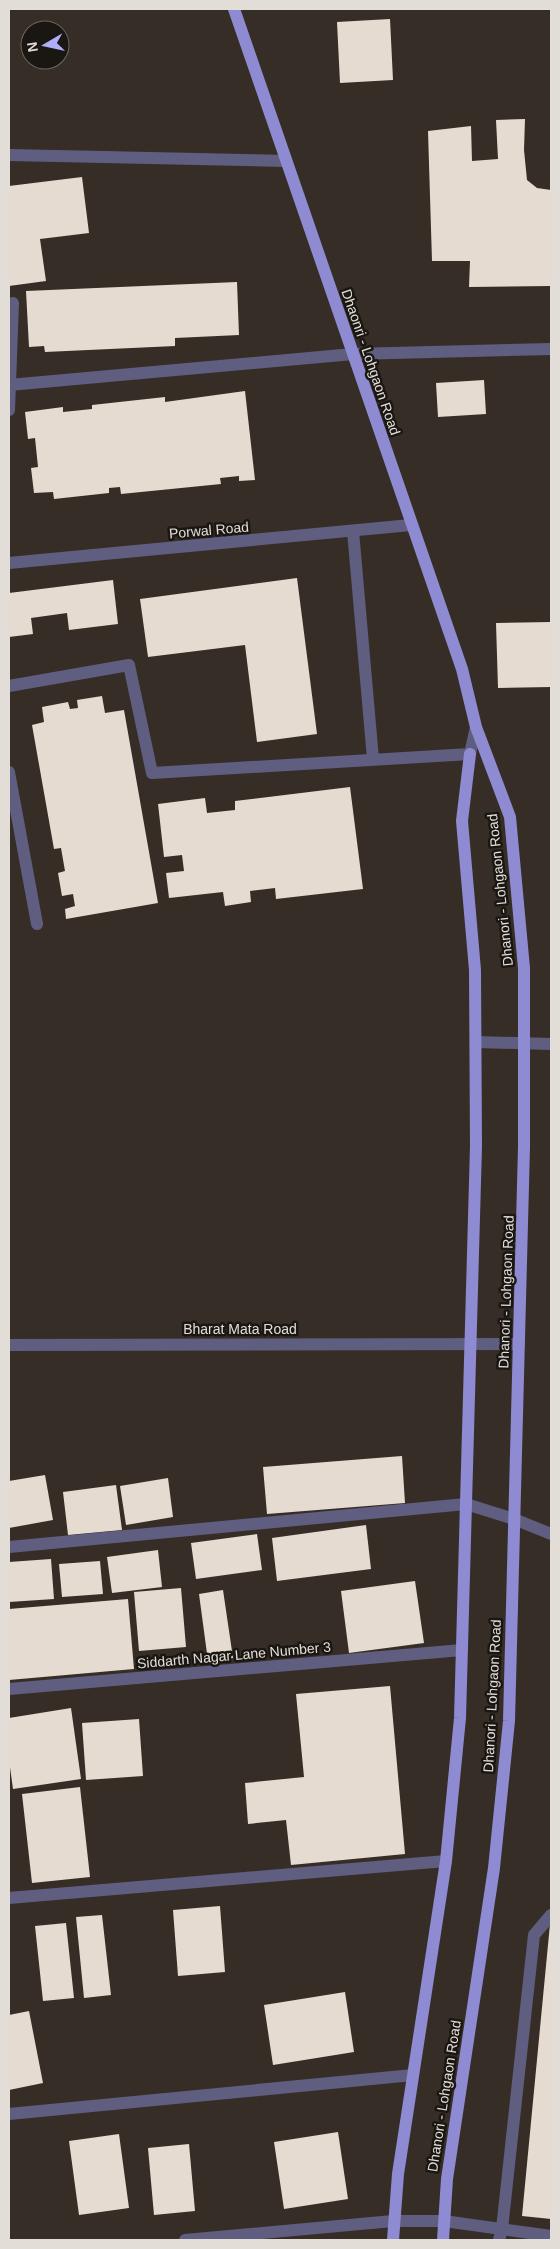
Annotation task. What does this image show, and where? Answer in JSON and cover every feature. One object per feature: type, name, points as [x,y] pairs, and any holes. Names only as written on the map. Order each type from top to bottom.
[{"type":"main road","name":"Dhaonri - Lohgaon Road","points":[[234,9],[462,669],[476,727]]},
{"type":"main road","name":"Dhanori - Lohgaon Road","points":[[443,2240],[447,2180],[494,1868],[507,1741],[524,1146],[524,968],[510,816],[476,727]]},
{"type":"main road","points":[[393,2240],[393,2220],[413,2075],[446,1861],[460,1718],[476,1146],[475,970],[462,821],[470,754]]},
{"type":"street","points":[[9,155],[286,161]]},
{"type":"street","points":[[9,410],[13,303]]},
{"type":"street","points":[[9,385],[353,354],[551,349]]},
{"type":"street","name":"Porwal Road","points":[[9,563],[412,525]]},
{"type":"street","points":[[353,531],[374,759]]},
{"type":"street","points":[[9,686],[129,665],[152,773],[470,754],[476,727]]},
{"type":"street","points":[[9,772],[37,924]]},
{"type":"street","points":[[476,1042],[551,1044]]},
{"type":"street","name":"Bharat Mata Road","points":[[9,1345],[519,1344]]},
{"type":"street","points":[[9,1547],[466,1504],[514,1519],[551,1534]]},
{"type":"street","name":"Siddarth Nagar Lane Number 3","points":[[9,1689],[462,1650]]},
{"type":"street","points":[[9,1898],[446,1861]]},
{"type":"street","points":[[501,2234],[534,1934],[551,1916]]},
{"type":"street","points":[[9,2114],[413,2075]]},
{"type":"street","points":[[185,2240],[393,2220],[444,2221],[501,2234],[551,2236]]},
{"type":"building","points":[[390,19],[393,80],[340,83],[337,22]]},
{"type":"building","points":[[525,119],[524,150],[527,180],[537,188],[551,190],[551,286],[469,287],[470,261],[432,261],[428,131],[471,126],[472,161],[498,159],[496,120]]},
{"type":"building","points":[[82,177],[89,233],[40,239],[46,281],[9,286],[9,186]]},
{"type":"building","points":[[237,282],[239,335],[175,338],[175,346],[45,352],[44,346],[29,347],[26,291]]},
{"type":"building","points":[[484,380],[486,414],[438,417],[436,383]]},
{"type":"building","points":[[245,391],[255,480],[239,481],[239,476],[220,478],[221,484],[121,494],[120,487],[109,488],[109,493],[54,499],[53,492],[34,493],[31,468],[38,467],[35,438],[28,439],[25,412],[63,407],[63,412],[92,409],[92,405],[165,397],[165,402]]},
{"type":"building","points":[[297,578],[317,734],[257,742],[245,645],[148,657],[140,599]]},
{"type":"building","points":[[113,580],[118,624],[69,630],[67,613],[31,618],[33,634],[9,637],[9,593]]},
{"type":"building","points":[[551,622],[551,687],[498,688],[496,623]]},
{"type":"building","points":[[102,696],[105,713],[124,710],[158,903],[66,919],[65,909],[75,906],[73,894],[62,896],[58,873],[65,871],[61,848],[54,849],[32,725],[44,722],[42,707],[68,702],[70,709],[78,708],[77,700]]},
{"type":"building","points":[[350,787],[363,889],[276,899],[275,888],[250,891],[251,902],[225,906],[223,892],[169,898],[166,873],[184,871],[182,855],[164,857],[158,804],[205,798],[207,813],[235,810],[235,801]]},
{"type":"building","points":[[402,1456],[405,1503],[267,1514],[263,1467]]},
{"type":"building","points":[[45,1475],[53,1520],[9,1528],[9,1481]]},
{"type":"building","points":[[168,1478],[173,1517],[126,1525],[120,1486]]},
{"type":"building","points":[[116,1485],[122,1530],[68,1535],[63,1492]]},
{"type":"building","points":[[366,1525],[371,1569],[277,1581],[272,1538]]},
{"type":"building","points":[[257,1534],[262,1570],[196,1579],[191,1543]]},
{"type":"building","points":[[158,1550],[162,1587],[112,1593],[107,1557]]},
{"type":"building","points":[[51,1559],[54,1599],[9,1602],[9,1562]]},
{"type":"building","points":[[100,1561],[103,1594],[62,1597],[59,1564]]},
{"type":"building","points":[[415,1581],[424,1643],[349,1653],[341,1591]]},
{"type":"building","points":[[181,1588],[186,1647],[139,1651],[134,1592]]},
{"type":"building","points":[[223,1590],[233,1658],[208,1661],[199,1594]]},
{"type":"building","points":[[128,1599],[134,1669],[9,1680],[9,1609]]},
{"type":"building","points":[[390,1686],[405,1854],[291,1865],[286,1820],[248,1824],[245,1783],[304,1777],[296,1694]]},
{"type":"building","points":[[71,1708],[81,1779],[13,1789],[9,1760],[9,1718]]},
{"type":"building","points":[[139,1719],[143,1776],[86,1780],[82,1723]]},
{"type":"building","points":[[80,1787],[90,1877],[32,1883],[22,1794]]},
{"type":"building","points":[[220,1906],[225,1972],[178,1976],[173,1910]]},
{"type":"building","points":[[102,1915],[111,1995],[84,1998],[76,1917]]},
{"type":"building","points":[[66,1923],[74,1998],[43,2001],[35,1926]]},
{"type":"building","points":[[551,1924],[551,2219],[522,2216]]},
{"type":"building","points":[[345,1992],[354,2052],[273,2065],[264,2005]]},
{"type":"building","points":[[29,2011],[43,2083],[9,2090],[9,2015]]},
{"type":"building","points":[[338,2132],[348,2199],[284,2209],[274,2142]]},
{"type":"building","points":[[119,2134],[129,2208],[79,2215],[69,2141]]},
{"type":"building","points":[[189,2144],[195,2211],[154,2215],[148,2148]]}]
